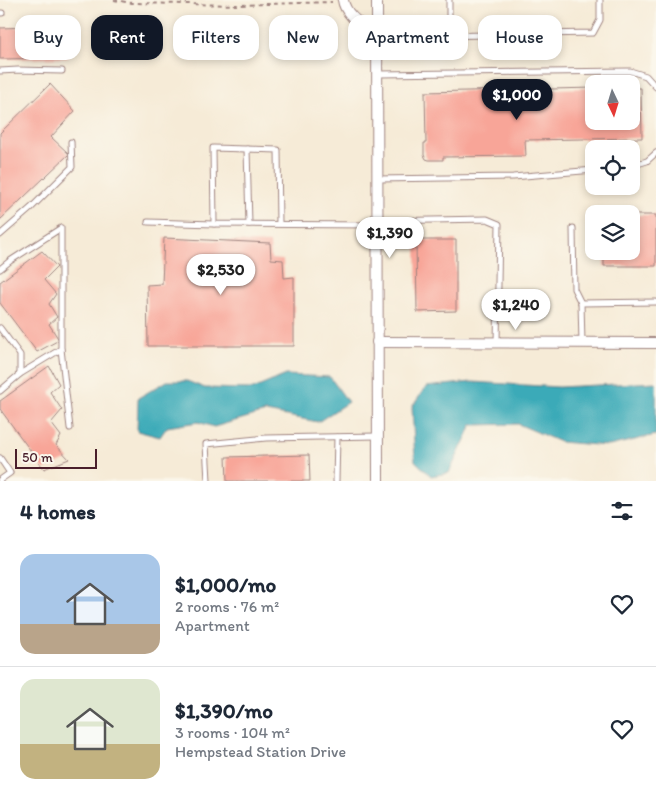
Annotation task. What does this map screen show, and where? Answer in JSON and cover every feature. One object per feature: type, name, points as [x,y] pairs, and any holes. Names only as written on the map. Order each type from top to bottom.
[{"type":"street","points":[[344,0],[344,5],[350,15]]},
{"type":"street","points":[[377,0],[377,15]]},
{"type":"street","points":[[378,60],[378,481]]},
{"type":"street","points":[[377,342],[497,344],[656,343]]},
{"type":"lane","points":[[449,0],[449,15]]},
{"type":"lane","points":[[468,36],[593,33],[600,20],[600,0]]},
{"type":"lane","points":[[0,71],[62,71]]},
{"type":"lane","points":[[379,74],[630,71],[646,76],[656,87]]},
{"type":"lane","points":[[0,235],[72,168],[71,142]]},
{"type":"lane","points":[[214,224],[213,148],[278,150],[279,224]]},
{"type":"lane","points":[[247,149],[249,224]]},
{"type":"lane","points":[[640,163],[647,161],[656,153]]},
{"type":"lane","points":[[378,179],[512,177],[585,171]]},
{"type":"lane","points":[[148,222],[279,224],[487,219],[499,224],[497,344]]},
{"type":"lane","points":[[0,269],[61,228],[61,350],[70,428]]},
{"type":"lane","points":[[573,228],[574,289],[581,303],[582,344]]},
{"type":"lane","points":[[581,303],[656,302]]},
{"type":"lane","points":[[0,328],[20,355],[20,374]]},
{"type":"lane","points":[[0,390],[20,374],[61,350]]},
{"type":"lane","points":[[208,481],[206,444],[266,438],[378,436]]},
{"type":"lane","points":[[336,481],[337,437]]},
{"type":"lane","points":[[0,458],[10,473],[0,480]]},
{"type":"path","points":[[114,0],[132,3],[238,5],[329,2]]},
{"type":"water","points":[[286,375],[330,377],[348,402],[318,422],[266,412],[214,427],[198,422],[167,427],[160,437],[137,431],[138,398],[167,381],[187,381],[205,388],[253,389]]},
{"type":"water","points":[[472,382],[559,387],[656,382],[656,435],[609,446],[560,442],[518,424],[472,425],[449,473],[431,476],[415,461],[412,407],[426,387]]},
{"type":"building","points":[[0,28],[15,28],[15,59],[0,59]]},
{"type":"building","points":[[50,84],[75,111],[51,137],[69,154],[0,220],[0,133]]},
{"type":"building","points":[[585,88],[585,130],[640,130],[641,88],[642,138],[525,140],[526,156],[443,157],[443,160],[429,160],[424,155],[424,143],[426,143],[425,92]]},
{"type":"building","points":[[640,215],[656,215],[656,266],[604,266],[604,260],[640,260]]},
{"type":"building","points":[[164,238],[270,243],[271,259],[283,260],[284,278],[294,277],[294,346],[148,346],[147,285],[162,284]]},
{"type":"building","points":[[416,240],[456,240],[456,311],[417,312]]},
{"type":"building","points":[[42,251],[57,267],[44,280],[56,294],[49,304],[57,317],[49,324],[59,340],[37,352],[0,303],[0,282]]},
{"type":"building","points":[[49,366],[59,384],[50,392],[62,410],[51,423],[61,436],[56,445],[69,459],[44,469],[0,409],[0,401]]},
{"type":"building","points":[[309,455],[310,481],[227,481],[226,457]]}]
